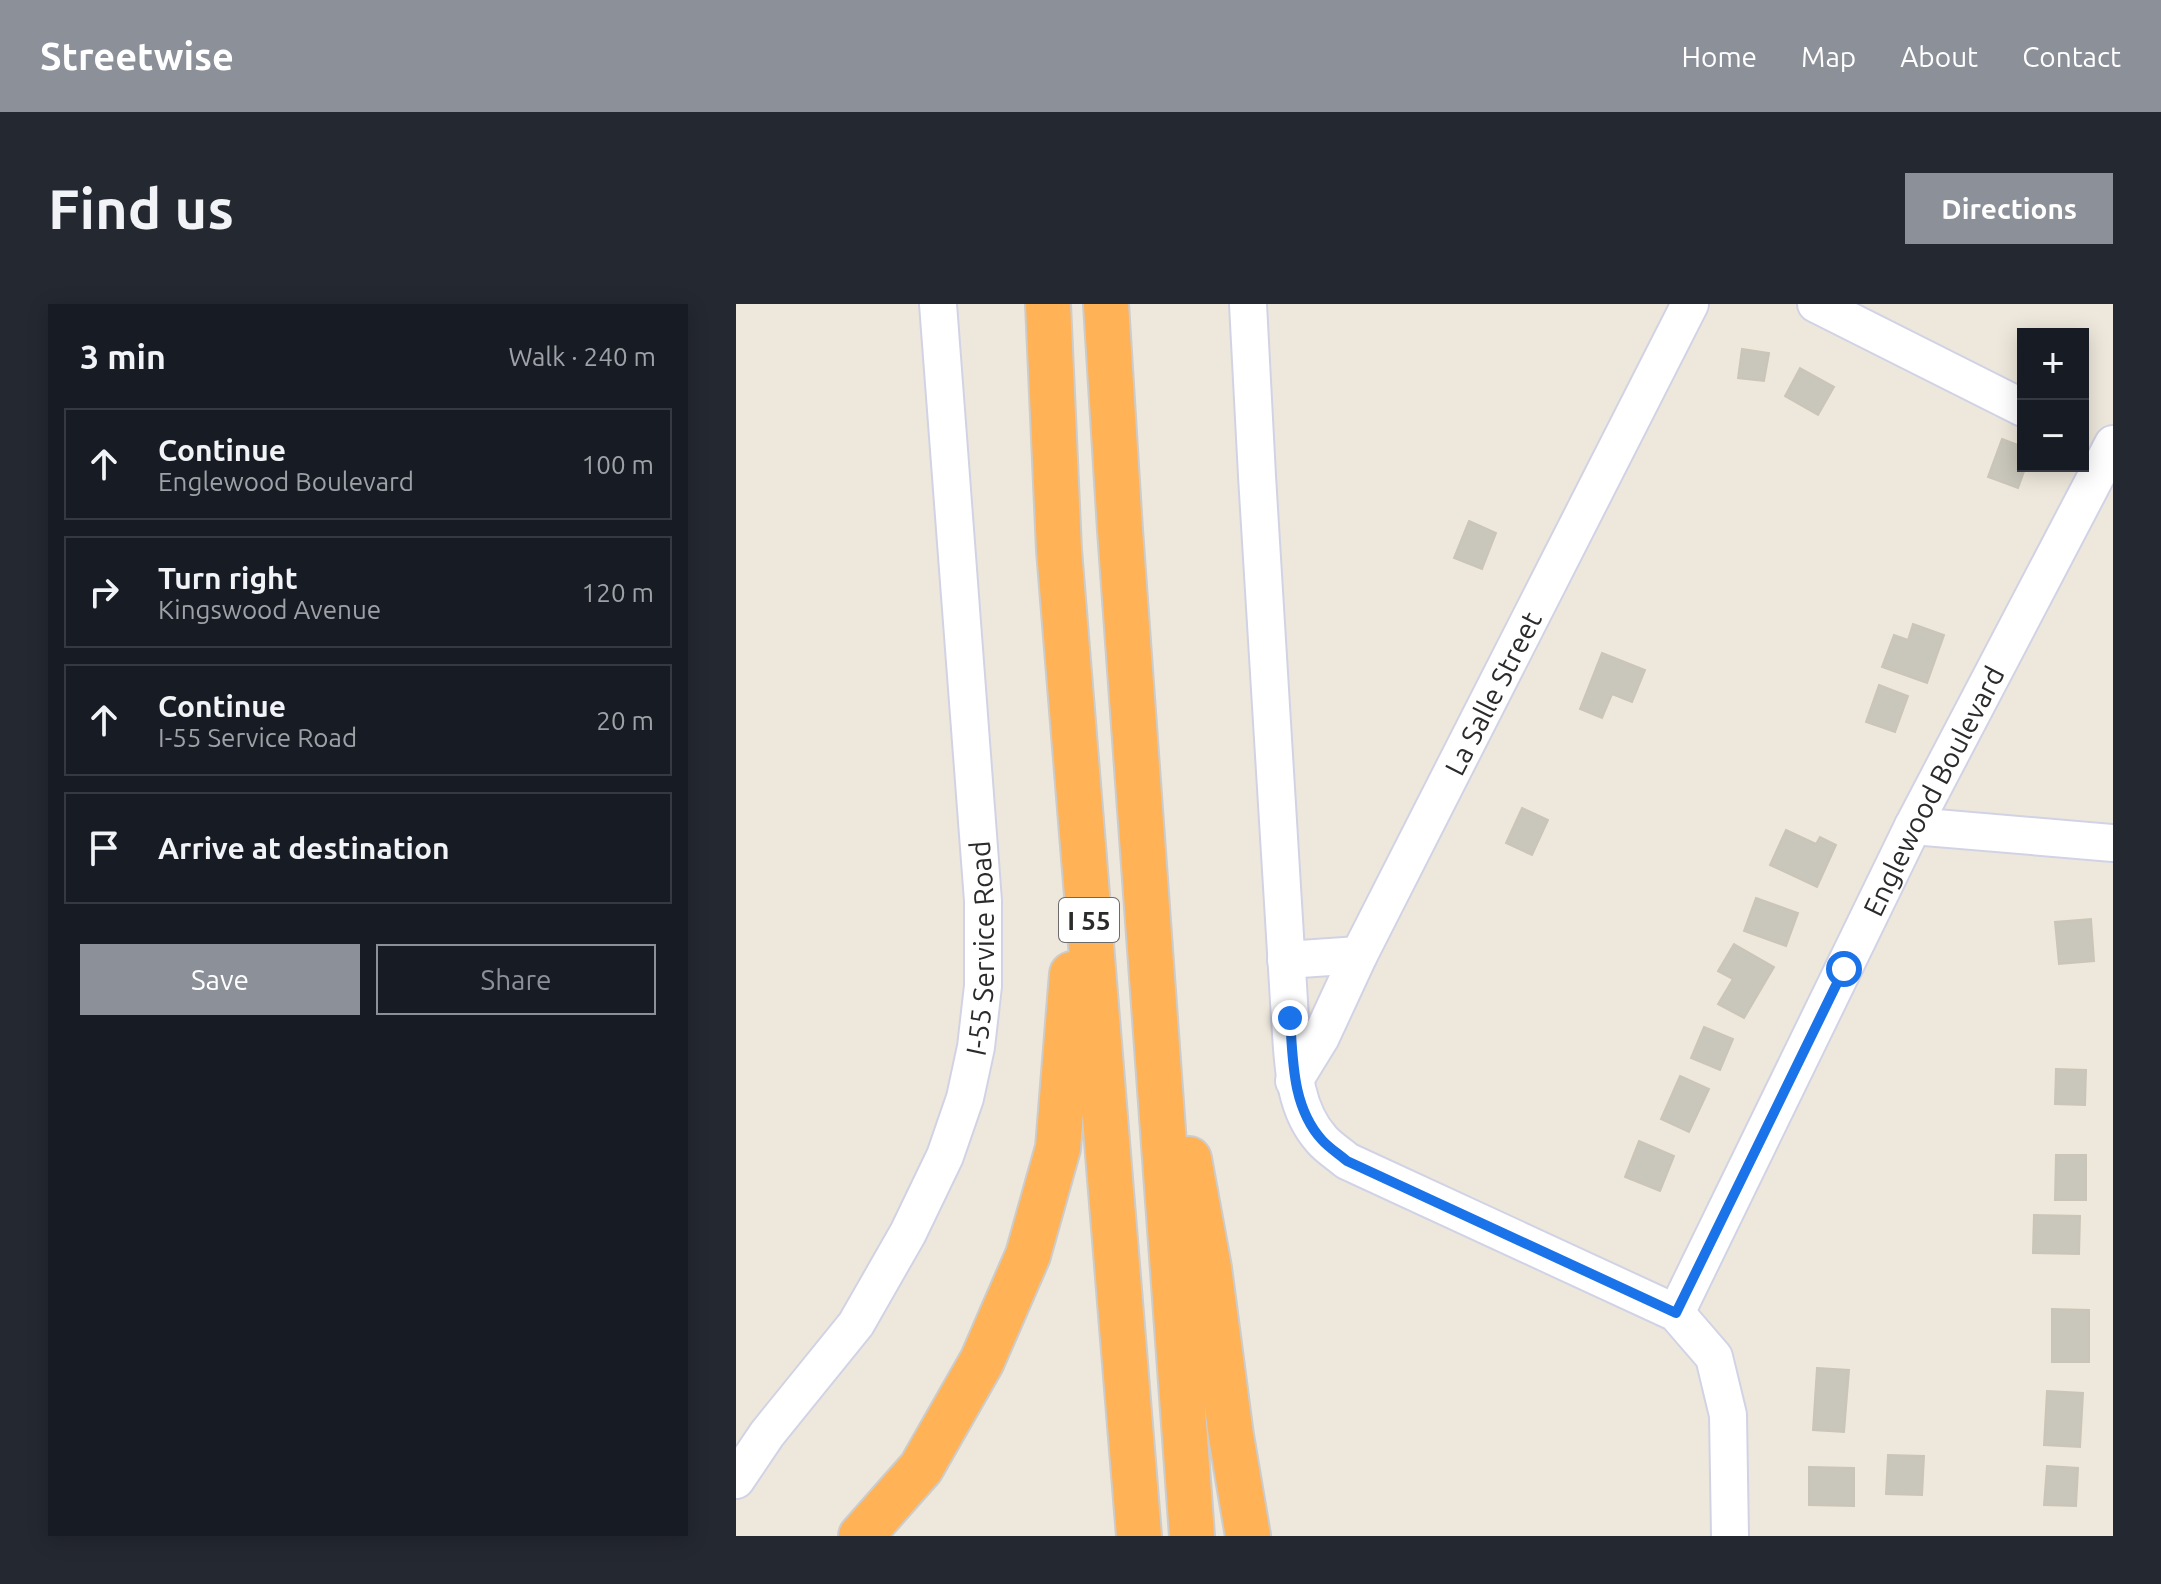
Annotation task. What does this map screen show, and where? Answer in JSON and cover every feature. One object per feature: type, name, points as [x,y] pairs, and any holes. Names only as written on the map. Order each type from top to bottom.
[{"type":"highway","name":"I 55","points":[[1048,304],[1059,550],[1139,1536]]},
{"type":"highway","name":"I 55","points":[[1106,304],[1192,1536]]},
{"type":"highway","points":[[861,1536],[921,1468],[982,1361],[1028,1255],[1058,1148],[1082,844]]},
{"type":"highway","points":[[1150,957],[1209,1268],[1231,1436],[1248,1536]]},
{"type":"street","name":"I-55 Service Road","points":[[736,1480],[767,1434],[856,1324],[908,1233],[945,1156],[965,1098],[976,1047],[983,986],[983,901],[938,304]]},
{"type":"street","points":[[1248,304],[1294,1081],[1305,1114],[1322,1140],[1347,1161],[1676,1313],[1714,1357],[1728,1415],[1730,1536]]},
{"type":"street","name":"La Salle Street","points":[[1294,1081],[1321,1037],[1359,955],[1690,304]]},
{"type":"street","points":[[1816,304],[2017,405]]},
{"type":"street","points":[[2089,437],[2113,443]]},
{"type":"street","name":"Englewood Boulevard","points":[[1676,1313],[1913,826],[2113,443]]},
{"type":"street","points":[[1913,826],[2113,843]]},
{"type":"street","points":[[1286,960],[1359,955]]},
{"type":"building","points":[[1742,349],[1769,353],[1764,381],[1738,378]]},
{"type":"building","points":[[1800,368],[1834,387],[1818,415],[1785,396]]},
{"type":"building","points":[[2002,439],[2017,445],[2017,472],[2024,472],[2018,488],[1988,477]]},
{"type":"building","points":[[1469,521],[1496,533],[1482,569],[1454,558]]},
{"type":"building","points":[[1913,624],[1944,635],[1927,683],[1882,667],[1894,635],[1908,640]]},
{"type":"building","points":[[1602,653],[1645,670],[1632,702],[1612,694],[1602,718],[1580,709]]},
{"type":"building","points":[[1879,685],[1908,696],[1895,732],[1866,722]]},
{"type":"building","points":[[1522,808],[1548,820],[1532,855],[1506,843]]},
{"type":"building","points":[[1786,830],[1816,844],[1820,837],[1836,845],[1817,887],[1770,865]]},
{"type":"building","points":[[1756,898],[1798,913],[1786,946],[1744,931]]},
{"type":"building","points":[[2091,919],[2094,961],[2059,964],[2055,922]]},
{"type":"building","points":[[1734,944],[1774,967],[1744,1018],[1718,1004],[1733,979],[1718,971]]},
{"type":"building","points":[[1704,1027],[1733,1039],[1720,1070],[1691,1058]]},
{"type":"building","points":[[2056,1069],[2086,1070],[2085,1105],[2055,1104]]},
{"type":"building","points":[[1680,1076],[1709,1089],[1689,1132],[1661,1119]]},
{"type":"building","points":[[1639,1141],[1674,1156],[1660,1191],[1625,1177]]},
{"type":"building","points":[[2056,1155],[2086,1155],[2086,1200],[2055,1200]]},
{"type":"building","points":[[2034,1215],[2080,1216],[2079,1254],[2033,1253]]},
{"type":"building","points":[[2052,1309],[2089,1310],[2089,1362],[2052,1362]]},
{"type":"building","points":[[1817,1368],[1849,1370],[1844,1432],[1813,1430]]},
{"type":"building","points":[[2047,1391],[2083,1393],[2080,1447],[2044,1445]]},
{"type":"building","points":[[1888,1455],[1924,1456],[1922,1495],[1886,1494]]},
{"type":"building","points":[[2047,1466],[2078,1468],[2076,1506],[2044,1505]]},
{"type":"building","points":[[1809,1467],[1854,1468],[1854,1506],[1809,1505]]},
{"type":"route","points":[[1290,1018],[1294,1081],[1305,1114],[1322,1140],[1347,1161],[1676,1313],[1844,969]]}]
